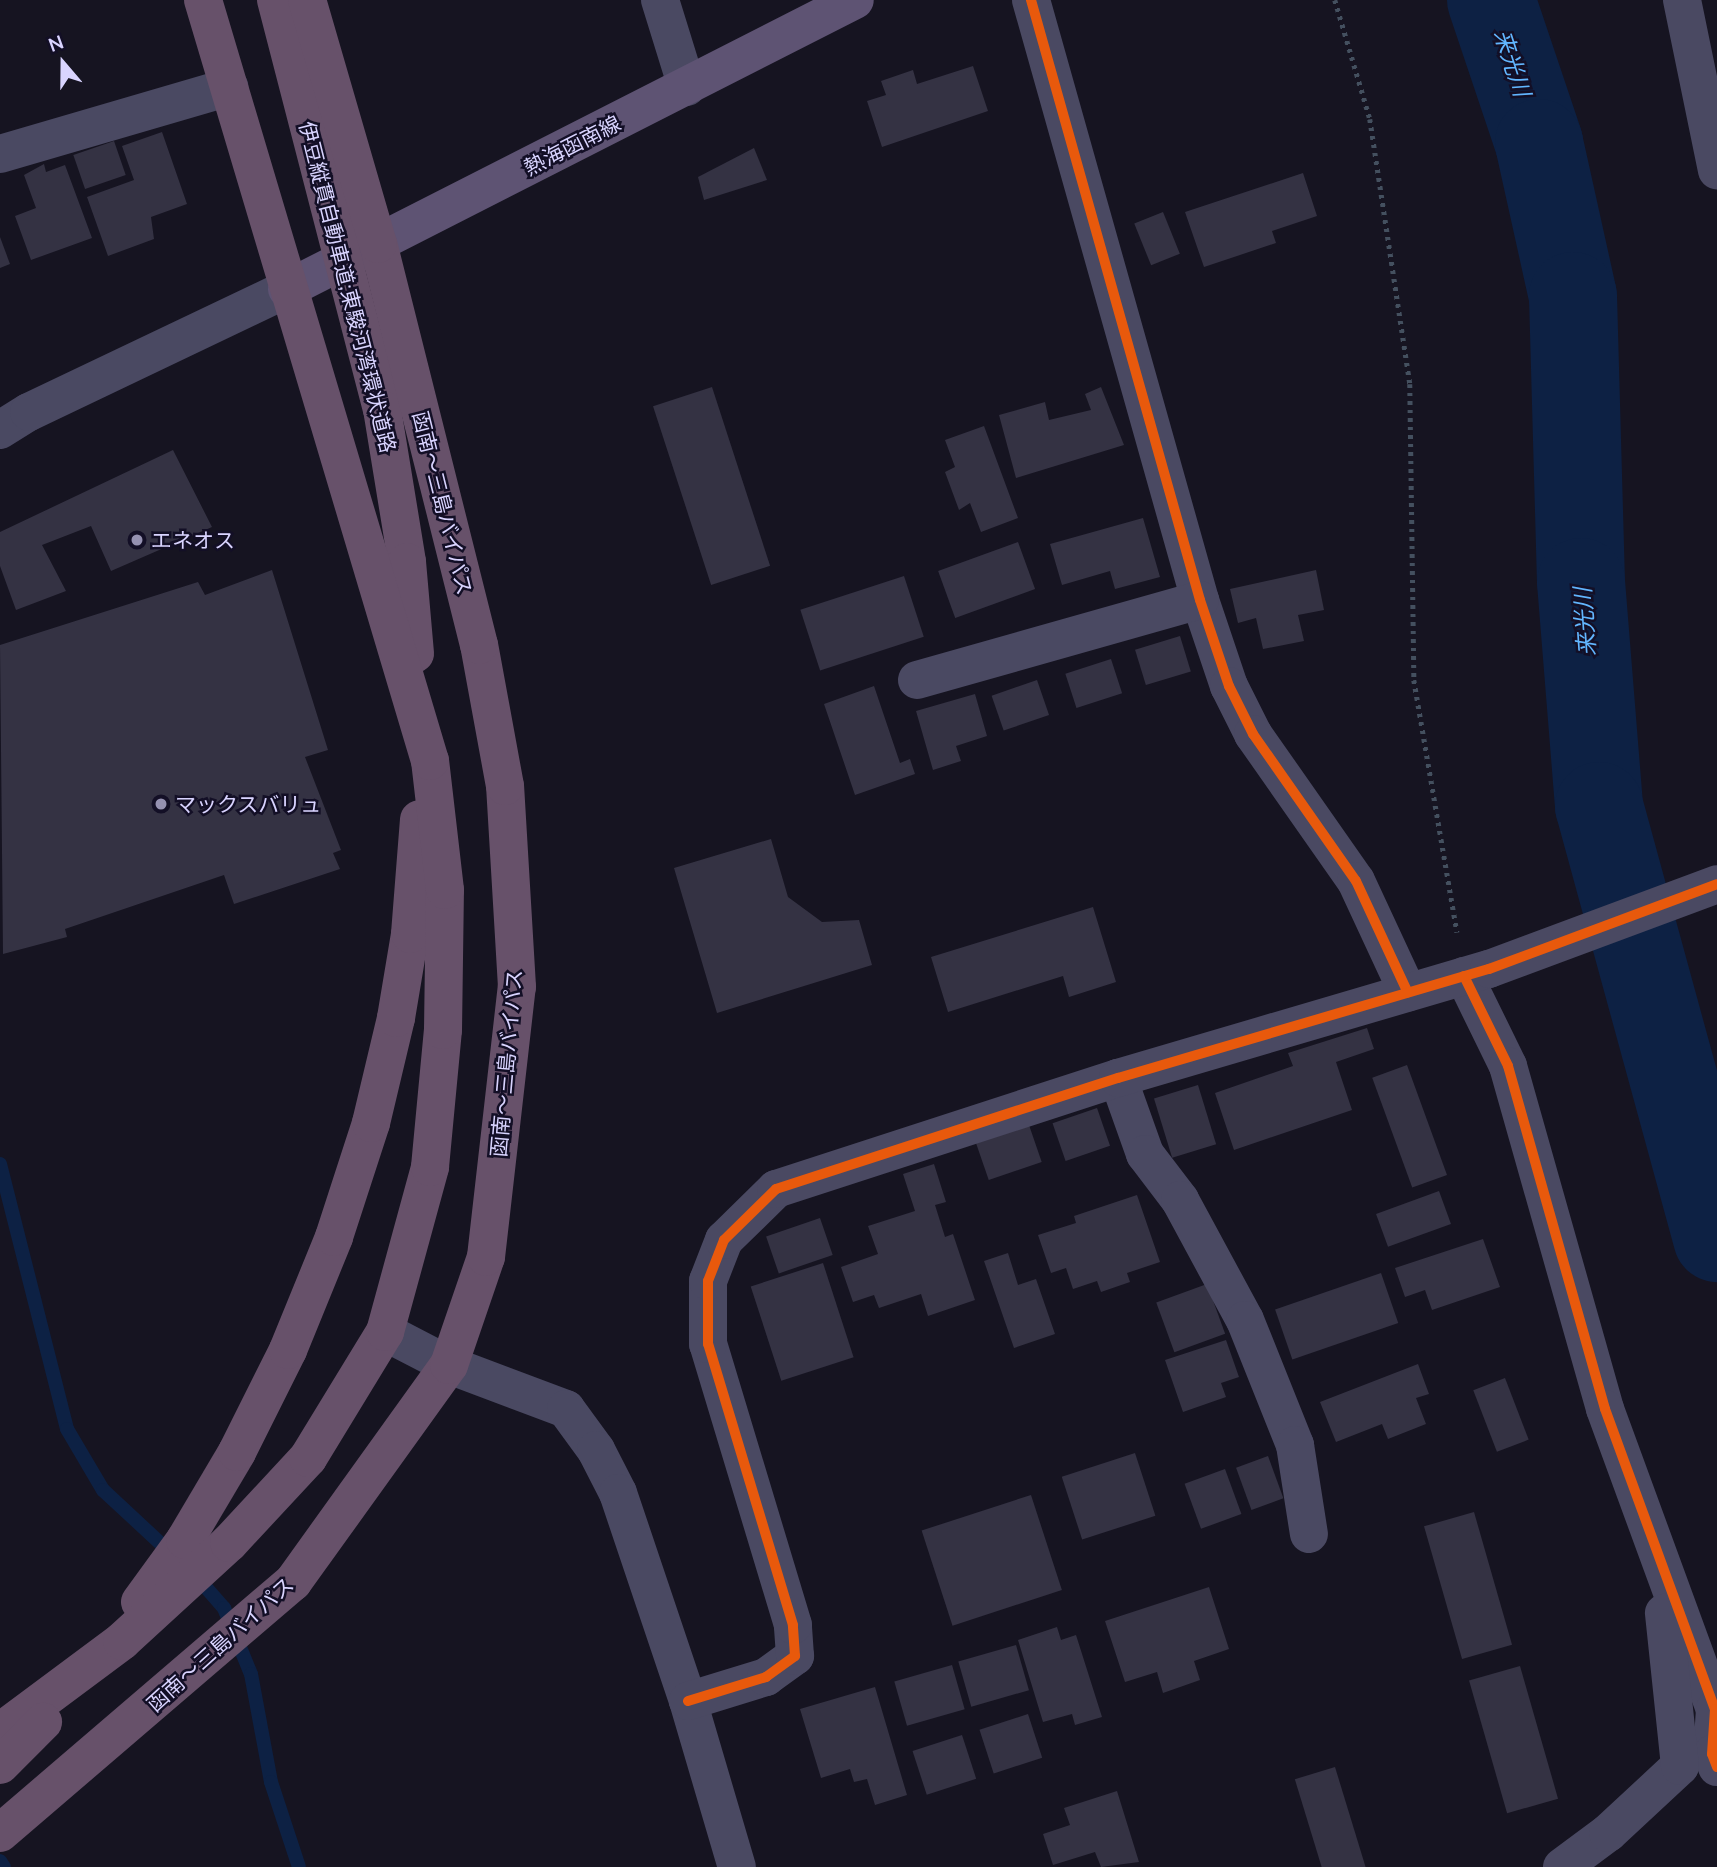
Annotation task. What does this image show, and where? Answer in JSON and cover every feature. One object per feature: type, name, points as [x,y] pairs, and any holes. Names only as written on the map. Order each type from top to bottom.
[{"type":"highway","points":[[0,1732],[122,1641],[229,1543],[308,1458],[385,1332],[430,1167],[443,1030],[445,890],[430,761],[287,289],[203,0]]},
{"type":"highway","name":"伊豆縦貫自動車道;東駿河湾環状道路","points":[[0,1765],[62,1701],[185,1540],[282,1361],[334,1237],[371,1123],[396,1018],[410,933],[421,766],[407,562],[382,410],[276,0]]},
{"type":"highway","name":"函南～三島バイパス","points":[[0,1833],[293,1581],[449,1365],[486,1257],[517,986],[505,786],[479,645],[378,244],[307,0]]},
{"type":"main road","name":"熱海函南線","points":[[287,289],[855,0]]},
{"type":"street","points":[[660,0],[687,86]]},
{"type":"street","points":[[1031,0],[1199,600],[1229,686],[1253,734],[1356,881],[1408,993]]},
{"type":"street","points":[[1682,0],[1717,170]]},
{"type":"street","points":[[0,154],[229,88]]},
{"type":"street","points":[[0,430],[287,289]]},
{"type":"street","points":[[918,680],[1199,600]]},
{"type":"street","points":[[688,1701],[766,1677],[795,1656],[793,1625],[708,1344],[708,1281],[724,1240],[776,1189],[1118,1078],[1476,972],[1717,884]]},
{"type":"street","points":[[1476,972],[1508,1066],[1605,1409],[1658,1562],[1715,1709],[1712,1754],[1717,1768]]},
{"type":"street","points":[[1118,1078],[1145,1154],[1180,1200],[1245,1320],[1295,1445],[1309,1534]]},
{"type":"street","points":[[385,1332],[449,1365],[566,1409],[596,1450],[618,1493],[688,1701],[737,1867]]},
{"type":"street","points":[[1562,1867],[1608,1833],[1680,1766],[1658,1562]]},
{"type":"path","points":[[1335,0],[1370,118],[1410,384],[1414,680],[1476,972]]},
{"type":"building","points":[[973,66],[988,111],[882,147],[867,101],[886,95],[881,81],[913,70],[917,84]]},
{"type":"building","points":[[162,132],[187,204],[151,217],[154,239],[108,256],[87,197],[134,180],[122,146]]},
{"type":"building","points":[[114,141],[126,175],[85,189],[73,155]]},
{"type":"building","points":[[754,148],[767,180],[704,200],[698,177]]},
{"type":"building","points":[[44,164],[46,172],[65,165],[92,238],[31,260],[15,216],[36,208],[24,175]]},
{"type":"building","points":[[1303,173],[1317,216],[1272,231],[1276,243],[1204,267],[1185,212]]},
{"type":"building","points":[[1163,212],[1180,254],[1151,265],[1134,224]]},
{"type":"building","points":[[0,237],[10,264],[0,268]]},
{"type":"building","points":[[712,387],[770,566],[711,585],[653,406]]},
{"type":"building","points":[[1101,387],[1124,445],[1016,478],[999,415],[1045,402],[1049,420],[1091,410],[1085,394]]},
{"type":"building","points":[[984,426],[1018,518],[981,532],[970,503],[959,510],[945,472],[955,467],[945,440]]},
{"type":"building","points":[[173,450],[212,527],[111,571],[91,526],[42,545],[66,591],[16,610],[0,566],[0,532]]},
{"type":"building","points":[[1143,518],[1160,577],[1115,589],[1110,571],[1062,585],[1050,544]]},
{"type":"building","points":[[1018,542],[1035,589],[955,618],[938,571]]},
{"type":"building","name":"マックスバリュ","points":[[272,570],[328,750],[305,757],[341,850],[333,853],[340,869],[234,904],[224,875],[65,929],[67,937],[3,954],[0,645],[198,582],[205,595]]},
{"type":"building","points":[[1316,570],[1324,610],[1298,615],[1304,641],[1263,649],[1256,618],[1238,623],[1230,589]]},
{"type":"building","points":[[904,576],[924,637],[820,671],[800,610]]},
{"type":"building","points":[[1180,636],[1191,671],[1146,685],[1135,650]]},
{"type":"building","points":[[1111,659],[1122,693],[1076,708],[1065,674]]},
{"type":"building","points":[[1037,680],[1049,715],[1004,731],[992,696]]},
{"type":"building","points":[[874,686],[900,763],[910,759],[915,774],[855,795],[824,704]]},
{"type":"building","points":[[975,694],[987,736],[956,746],[961,761],[933,770],[916,711]]},
{"type":"building","points":[[771,839],[788,897],[822,922],[859,920],[872,965],[717,1013],[674,868]]},
{"type":"building","points":[[1093,907],[1116,982],[1069,997],[1063,976],[948,1012],[931,957]]},
{"type":"building","points":[[1367,1028],[1374,1049],[1336,1062],[1352,1110],[1234,1150],[1215,1093],[1293,1066],[1288,1053]]},
{"type":"building","points":[[1407,1065],[1447,1175],[1412,1188],[1372,1078]]},
{"type":"building","points":[[1198,1085],[1216,1144],[1172,1158],[1154,1098]]},
{"type":"building","points":[[1097,1108],[1110,1146],[1066,1161],[1053,1123]]},
{"type":"building","points":[[1029,1125],[1042,1162],[989,1180],[976,1143]]},
{"type":"building","points":[[934,1164],[946,1202],[935,1205],[945,1237],[953,1234],[975,1300],[928,1316],[921,1294],[879,1308],[874,1295],[853,1302],[841,1267],[878,1254],[868,1226],[915,1211],[903,1174]]},
{"type":"building","points":[[1439,1191],[1451,1224],[1388,1247],[1376,1214]]},
{"type":"building","points":[[1137,1195],[1160,1262],[1127,1273],[1130,1282],[1101,1292],[1097,1281],[1073,1289],[1066,1268],[1051,1273],[1038,1235],[1076,1223],[1074,1216]]},
{"type":"building","points":[[820,1218],[833,1255],[779,1273],[766,1237]]},
{"type":"building","points":[[1483,1239],[1500,1287],[1432,1310],[1425,1290],[1405,1297],[1395,1268]]},
{"type":"building","points":[[1008,1253],[1018,1285],[1036,1279],[1055,1334],[1014,1348],[984,1261]]},
{"type":"building","points":[[823,1263],[854,1357],[781,1381],[751,1286]]},
{"type":"building","points":[[1381,1273],[1398,1323],[1292,1360],[1275,1309]]},
{"type":"building","points":[[1207,1284],[1225,1334],[1174,1352],[1156,1302]]},
{"type":"building","points":[[1226,1340],[1239,1377],[1221,1383],[1226,1397],[1183,1412],[1165,1360]]},
{"type":"building","points":[[1418,1364],[1429,1394],[1416,1398],[1426,1424],[1388,1439],[1382,1424],[1336,1442],[1320,1402]]},
{"type":"building","points":[[1505,1378],[1529,1440],[1497,1452],[1473,1390]]},
{"type":"building","points":[[1135,1453],[1155,1516],[1082,1540],[1062,1477]]},
{"type":"building","points":[[1268,1456],[1283,1498],[1251,1510],[1236,1468]]},
{"type":"building","points":[[1225,1469],[1241,1514],[1201,1529],[1185,1484]]},
{"type":"building","points":[[1031,1495],[1062,1590],[953,1626],[922,1531]]},
{"type":"building","points":[[1474,1512],[1512,1645],[1462,1659],[1424,1526]]},
{"type":"building","points":[[1209,1587],[1229,1649],[1194,1661],[1200,1680],[1163,1693],[1157,1672],[1125,1682],[1105,1621]]},
{"type":"building","points":[[1057,1627],[1061,1640],[1076,1635],[1102,1717],[1075,1725],[1072,1714],[1043,1722],[1018,1640]]},
{"type":"building","points":[[1016,1645],[1029,1690],[971,1707],[958,1662]]},
{"type":"building","points":[[952,1665],[965,1709],[907,1726],[894,1682]]},
{"type":"building","points":[[1520,1666],[1558,1799],[1507,1813],[1469,1681]]},
{"type":"building","points":[[875,1687],[907,1795],[875,1805],[867,1779],[854,1782],[850,1769],[821,1778],[800,1709]]},
{"type":"building","points":[[1028,1714],[1042,1758],[994,1774],[979,1730]]},
{"type":"building","points":[[962,1735],[976,1779],[927,1795],[913,1751]]},
{"type":"building","points":[[1335,1767],[1366,1867],[1322,1867],[1295,1779]]},
{"type":"building","points":[[1117,1791],[1139,1862],[1101,1867],[1095,1852],[1053,1865],[1043,1834],[1070,1825],[1064,1808]]},
{"type":"waterway","name":"来光川","points":[[1491,0],[1539,143],[1573,296],[1581,582],[1599,806],[1717,1238]]},
{"type":"waterway","points":[[0,1164],[67,1429],[103,1490],[173,1555]]},
{"type":"waterway","points":[[195,1575],[224,1608],[251,1674],[271,1782],[299,1867]]},
{"type":"waterway","points":[[0,1861],[4,1867]]},
{"type":"cycle path","points":[[1031,0],[1200,600],[1229,686],[1253,734],[1356,881],[1408,993]]},
{"type":"cycle path","points":[[688,1701],[766,1677],[795,1656],[793,1625],[708,1344],[708,1281],[724,1240],[776,1189],[1118,1078],[1489,969],[1717,884]]},
{"type":"cycle path","points":[[1464,976],[1508,1066],[1605,1409],[1715,1709],[1712,1754],[1717,1767]]},
{"type":"place","name":"エネオス","points":[[137,540]]},
{"type":"place","name":"マックスバリュ","points":[[161,804]]}]
